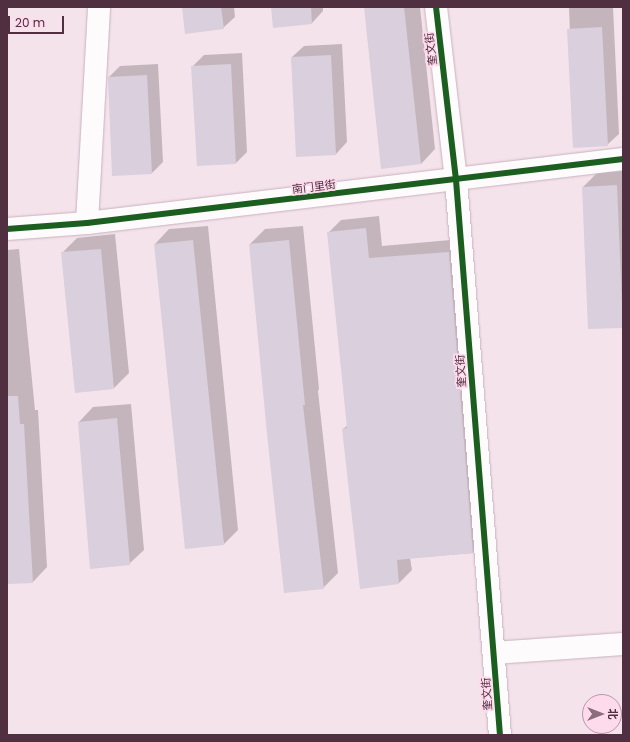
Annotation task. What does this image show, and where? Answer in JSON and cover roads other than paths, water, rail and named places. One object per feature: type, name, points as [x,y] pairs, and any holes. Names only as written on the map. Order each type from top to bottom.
[{"type":"street","points":[[87,223],[99,7]]},
{"type":"street","name":"奎文街","points":[[436,7],[456,180],[500,735]]},
{"type":"street","name":"南门里街","points":[[7,229],[87,223],[623,159]]},
{"type":"street","points":[[494,653],[623,644]]}]
